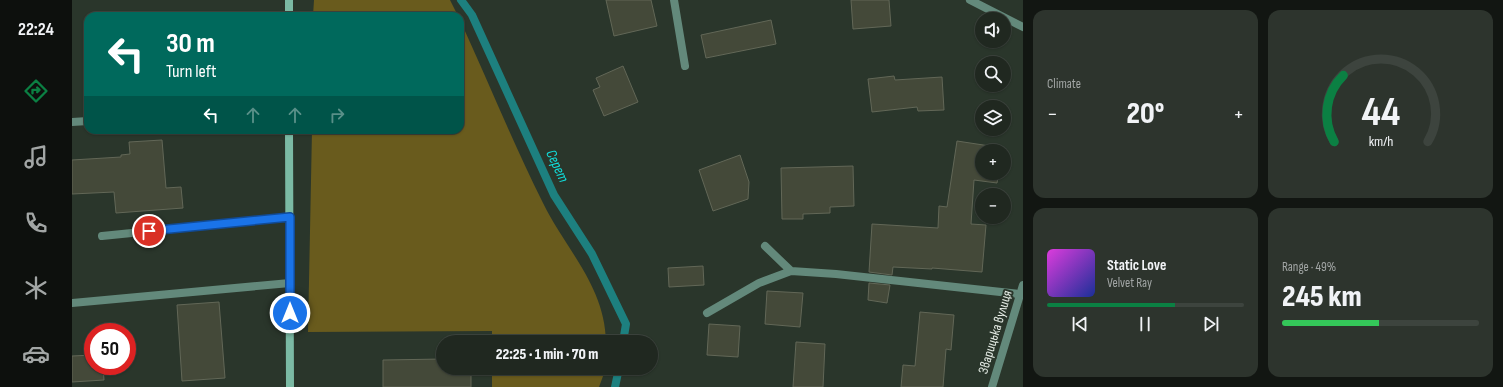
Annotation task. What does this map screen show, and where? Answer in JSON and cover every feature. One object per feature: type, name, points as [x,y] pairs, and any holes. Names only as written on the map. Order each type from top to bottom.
[{"type":"main road","points":[[289,0],[289,12]]},
{"type":"main road","points":[[289,134],[290,387]]},
{"type":"street","points":[[674,0],[686,66]]},
{"type":"street","points":[[970,0],[1023,27]]},
{"type":"street","points":[[72,122],[84,121]]},
{"type":"street","points":[[102,236],[290,217]]},
{"type":"street","points":[[765,246],[791,270]]},
{"type":"street","points":[[707,313],[759,284],[791,270],[1019,294]]},
{"type":"street","points":[[72,303],[290,283]]},
{"type":"street","name":"Зварицька вулиця","points":[[992,387],[1019,294],[1023,285]]},
{"type":"shaded area","points":[[314,0],[450,0],[456,12],[313,12]]},
{"type":"shaded area","points":[[464,29],[543,203],[592,286],[599,303],[604,322],[605,335],[492,335],[492,331],[308,332],[312,134],[464,134]]},
{"type":"shaded area","points":[[492,375],[603,375],[599,387],[492,387]]},
{"type":"building","points":[[606,0],[651,0],[657,26],[614,36]]},
{"type":"building","points":[[851,0],[889,0],[891,26],[853,29]]},
{"type":"building","points":[[771,20],[776,44],[706,58],[701,35]]},
{"type":"building","points":[[623,66],[638,102],[604,116],[593,90],[600,87],[596,78]]},
{"type":"building","points":[[894,76],[895,80],[942,77],[944,110],[918,111],[917,107],[872,112],[868,79]]},
{"type":"building","points":[[162,140],[166,188],[181,187],[183,208],[116,213],[114,192],[72,194],[72,160],[121,157],[121,155],[130,154],[129,142]]},
{"type":"building","points":[[957,141],[977,144],[975,144],[975,180],[998,180],[997,183],[974,180],[971,224],[986,225],[982,272],[893,267],[892,275],[869,272],[872,224],[938,228],[939,206],[947,207]]},
{"type":"building","points":[[740,155],[749,182],[748,199],[713,211],[699,170]]},
{"type":"building","points":[[853,166],[854,206],[830,207],[830,213],[803,214],[803,219],[782,219],[781,168]]},
{"type":"building","points":[[703,266],[704,285],[669,287],[668,268]]},
{"type":"building","points":[[869,283],[890,285],[887,303],[868,300]]},
{"type":"building","points":[[767,291],[803,293],[800,327],[765,324]]},
{"type":"building","points":[[219,302],[225,378],[182,381],[177,305]]},
{"type":"building","points":[[920,312],[954,315],[951,350],[946,349],[943,387],[901,387],[903,365],[915,366]]},
{"type":"building","points":[[709,324],[740,326],[738,357],[707,355]]},
{"type":"building","points":[[796,342],[825,344],[823,387],[793,387]]},
{"type":"building","points":[[84,355],[84,375],[104,375],[104,380],[72,382],[72,356]]},
{"type":"building","points":[[436,359],[436,375],[471,375],[471,387],[383,387],[383,360]]},
{"type":"waterway","name":"Серет","points":[[461,0],[472,15],[554,195],[592,254],[626,324],[624,335]]},
{"type":"waterway","name":"Серет","points":[[615,387],[618,375]]},
{"type":"route","points":[[149,231],[290,217],[290,313]]}]
